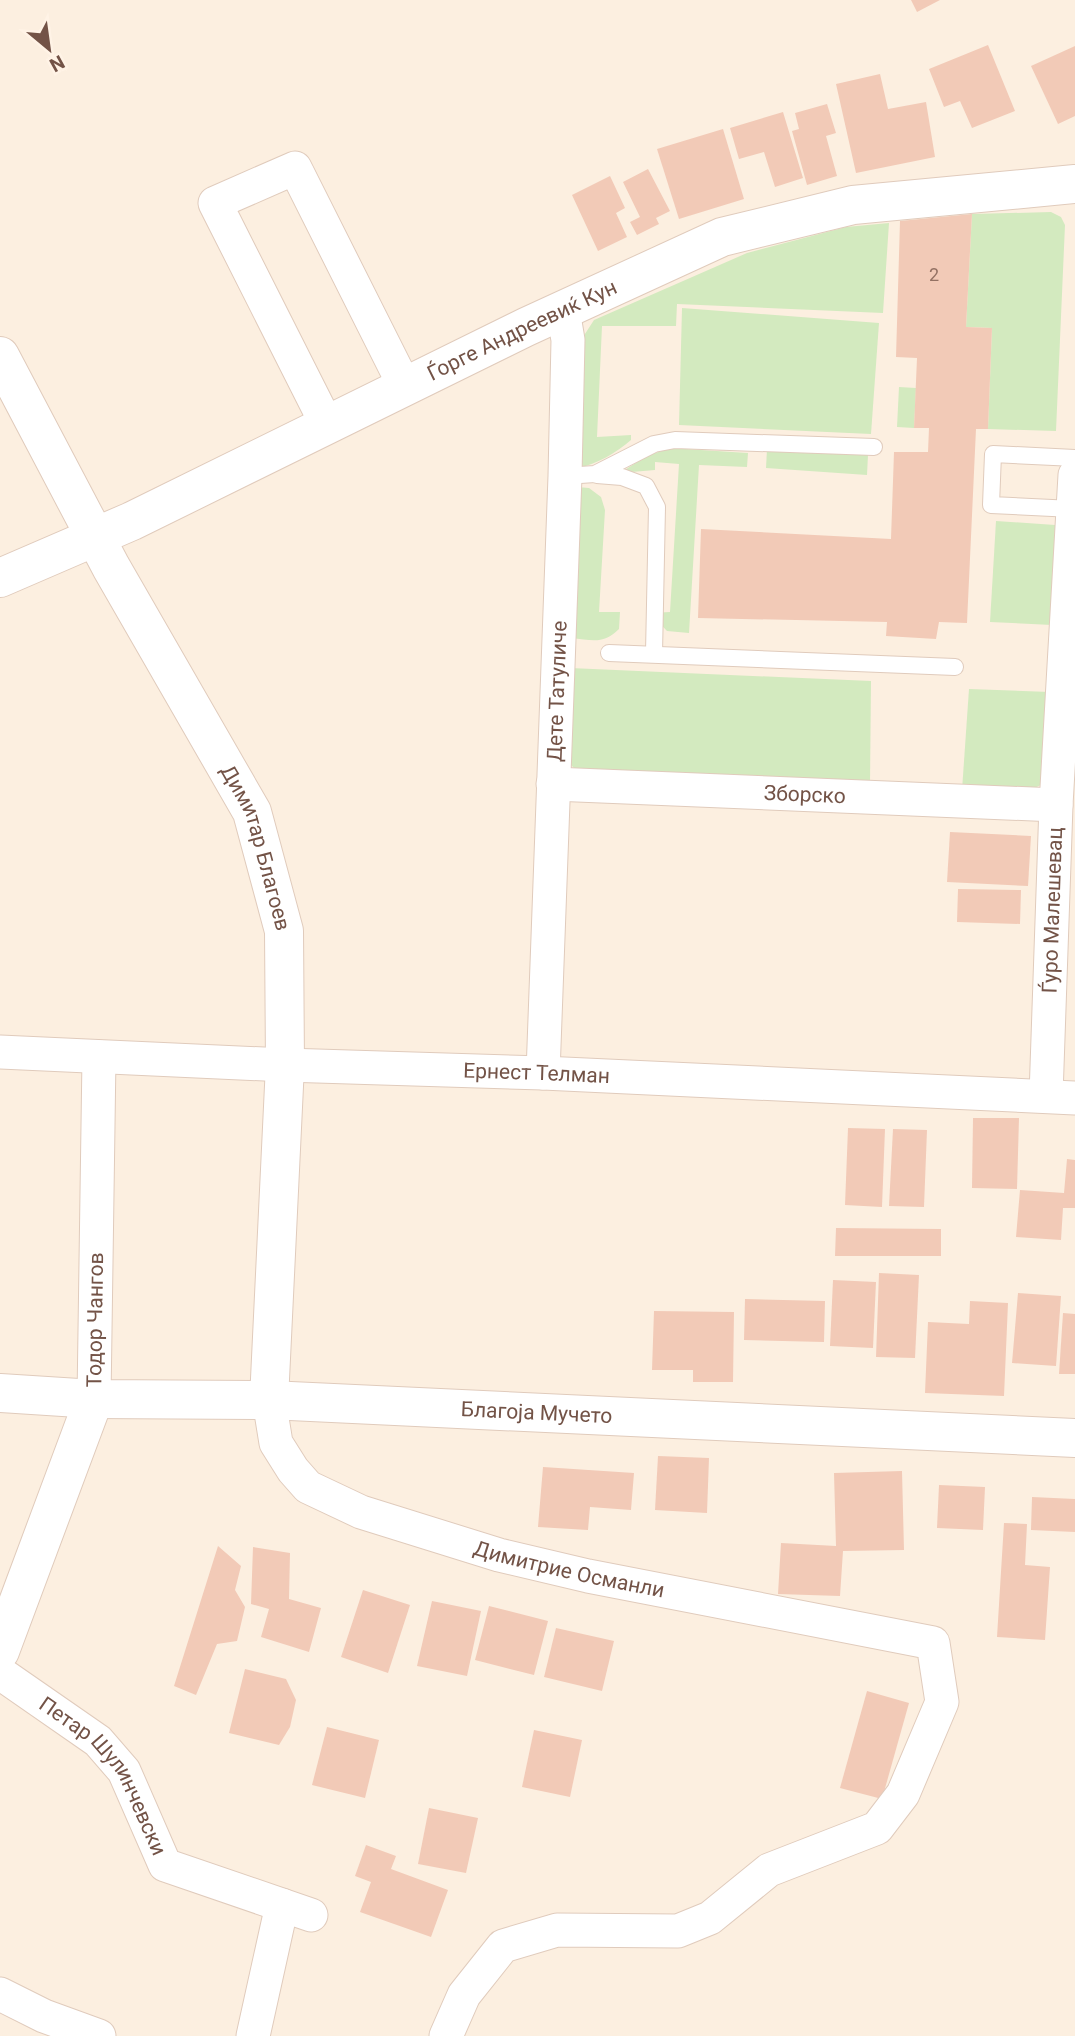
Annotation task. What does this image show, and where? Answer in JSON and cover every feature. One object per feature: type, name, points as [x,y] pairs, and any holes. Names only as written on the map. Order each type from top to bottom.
[{"type":"street","points":[[327,425],[215,203],[295,168],[405,387]]},
{"type":"street","name":"Ѓорге Андреевиќ Кун","points":[[0,578],[95,537],[563,310],[722,237],[853,205],[1075,184]]},
{"type":"street","name":"Дете Татуличе","points":[[543,1073],[553,785],[580,475],[563,310]]},
{"type":"street","name":"Димитар Благоев","points":[[0,356],[95,537],[252,812],[284,931],[285,1065],[269,1400]]},
{"type":"street","name":"Ѓуро Малешевац","points":[[1061,1097],[1056,805],[1075,475]]},
{"type":"street","name":"Зборско","points":[[553,785],[1056,805]]},
{"type":"street","name":"Ернест Телман","points":[[0,1052],[1061,1097]]},
{"type":"street","name":"Тодор Чангов","points":[[0,1651],[94,1399],[99,1058]]},
{"type":"street","name":"Благоја Мучето","points":[[0,1393],[94,1399],[269,1400],[1075,1437]]},
{"type":"street","name":"Димитрие Османли","points":[[269,1400],[276,1443],[293,1470],[308,1487],[361,1512],[499,1555],[588,1576],[933,1643],[942,1702],[903,1794],[877,1828],[769,1870],[710,1918],[678,1930],[557,1930],[503,1947],[464,1995],[446,2036]]},
{"type":"street","name":"Петар Шулинчевски","points":[[0,1673],[97,1741],[124,1771],[168,1878],[297,1910],[253,2036]]},
{"type":"street","points":[[0,1994],[41,2026],[99,2036]]},
{"type":"lane","points":[[580,475],[654,444],[676,440],[874,447]]},
{"type":"lane","points":[[1073,509],[991,505],[993,454],[1075,458]]},
{"type":"lane","points":[[580,475],[622,477],[646,486],[657,507],[654,653]]},
{"type":"lane","points":[[609,653],[955,667]]},
{"type":"green space","points":[[1051,212],[1061,217],[1065,225],[1056,431],[988,429],[992,328],[966,327],[972,214]]},
{"type":"green space","points":[[889,223],[883,313],[677,304],[676,326],[602,326],[597,437],[631,435],[631,440],[606,457],[578,468],[583,337],[594,320],[747,253],[846,227]]},
{"type":"green space","points":[[682,308],[879,323],[871,434],[679,425]]},
{"type":"green space","points":[[899,387],[916,388],[914,428],[897,427]]},
{"type":"green space","points":[[669,448],[748,453],[747,467],[699,465],[689,633],[667,631],[650,613],[670,612],[679,464],[655,462],[655,470],[620,473],[645,457]]},
{"type":"green space","points":[[767,449],[868,455],[867,475],[766,468]]},
{"type":"green space","points":[[577,487],[589,488],[601,497],[605,510],[599,612],[620,612],[619,629],[608,637],[597,640],[571,638]]},
{"type":"green space","points":[[996,521],[1055,525],[1052,625],[990,622]]},
{"type":"green space","points":[[570,668],[871,681],[870,785],[579,773],[566,756]]},
{"type":"green space","points":[[969,689],[1050,692],[1041,785],[1023,793],[962,790]]},
{"type":"building","points":[[911,0],[940,0],[917,12]]},
{"type":"building","points":[[988,45],[1015,111],[972,128],[960,101],[944,107],[929,69]]},
{"type":"building","points":[[1075,46],[1075,116],[1058,124],[1031,66]]},
{"type":"building","points":[[880,74],[888,109],[926,102],[935,157],[856,173],[836,84]]},
{"type":"building","points":[[827,104],[836,133],[826,136],[837,176],[807,185],[792,131],[799,129],[795,113]]},
{"type":"building","points":[[783,112],[803,178],[775,187],[764,152],[739,159],[730,128]]},
{"type":"building","points":[[723,129],[744,199],[679,219],[657,149]]},
{"type":"building","points":[[648,169],[670,211],[656,218],[659,224],[637,235],[630,222],[640,217],[623,182]]},
{"type":"building","points":[[610,176],[625,208],[616,213],[627,237],[598,251],[572,195]]},
{"type":"building","points":[[972,214],[966,327],[992,328],[988,429],[976,429],[967,623],[939,622],[936,639],[886,636],[887,622],[698,618],[701,529],[891,539],[894,452],[928,452],[929,428],[914,428],[917,358],[896,357],[900,221]]},
{"type":"building","points":[[950,832],[1031,836],[1028,886],[947,882]]},
{"type":"building","points":[[958,889],[1021,890],[1020,924],[957,922]]},
{"type":"building","points":[[973,1118],[1019,1118],[1017,1189],[972,1188]]},
{"type":"building","points":[[848,1128],[885,1129],[882,1207],[845,1205]]},
{"type":"building","points":[[893,1129],[927,1130],[924,1207],[889,1206]]},
{"type":"building","points":[[1067,1159],[1075,1160],[1075,1208],[1063,1208],[1061,1240],[1016,1237],[1020,1190],[1064,1193]]},
{"type":"building","points":[[836,1228],[941,1229],[941,1256],[835,1256]]},
{"type":"building","points":[[879,1273],[919,1275],[915,1358],[876,1357]]},
{"type":"building","points":[[833,1280],[876,1282],[873,1348],[830,1346]]},
{"type":"building","points":[[1018,1293],[1061,1296],[1056,1366],[1012,1363]]},
{"type":"building","points":[[745,1299],[825,1301],[824,1342],[744,1340]]},
{"type":"building","points":[[970,1301],[1008,1303],[1004,1396],[925,1393],[928,1322],[969,1324]]},
{"type":"building","points":[[654,1311],[734,1312],[733,1382],[693,1382],[693,1370],[652,1370]]},
{"type":"building","points":[[1063,1313],[1075,1314],[1075,1374],[1059,1374]]},
{"type":"building","points":[[658,1456],[709,1458],[707,1513],[655,1510]]},
{"type":"building","points":[[543,1467],[634,1473],[631,1510],[590,1507],[588,1530],[538,1527]]},
{"type":"building","points":[[902,1471],[904,1550],[843,1551],[840,1596],[778,1594],[781,1543],[836,1546],[834,1473]]},
{"type":"building","points":[[939,1485],[985,1487],[983,1530],[937,1528]]},
{"type":"building","points":[[1032,1497],[1075,1499],[1075,1532],[1031,1530]]},
{"type":"building","points":[[1004,1523],[1027,1524],[1025,1565],[1050,1567],[1045,1640],[997,1637]]},
{"type":"building","points":[[218,1546],[241,1566],[235,1590],[245,1607],[237,1641],[217,1644],[196,1695],[174,1686]]},
{"type":"building","points":[[253,1547],[290,1553],[289,1599],[321,1608],[309,1652],[261,1637],[269,1609],[251,1604]]},
{"type":"building","points":[[363,1590],[410,1605],[388,1673],[341,1657]]},
{"type":"building","points":[[432,1601],[481,1611],[467,1676],[417,1666]]},
{"type":"building","points":[[489,1606],[548,1621],[534,1675],[475,1660]]},
{"type":"building","points":[[556,1628],[614,1641],[602,1691],[544,1677]]},
{"type":"building","points":[[245,1669],[286,1679],[296,1700],[290,1727],[279,1745],[229,1733]]},
{"type":"building","points":[[867,1691],[909,1703],[882,1799],[840,1788]]},
{"type":"building","points":[[327,1727],[379,1740],[365,1798],[312,1785]]},
{"type":"building","points":[[534,1730],[582,1740],[570,1797],[522,1787]]},
{"type":"building","points":[[429,1808],[478,1818],[466,1873],[418,1864]]},
{"type":"building","points":[[366,1845],[396,1856],[391,1869],[448,1890],[431,1937],[360,1912],[371,1882],[355,1876]]}]
